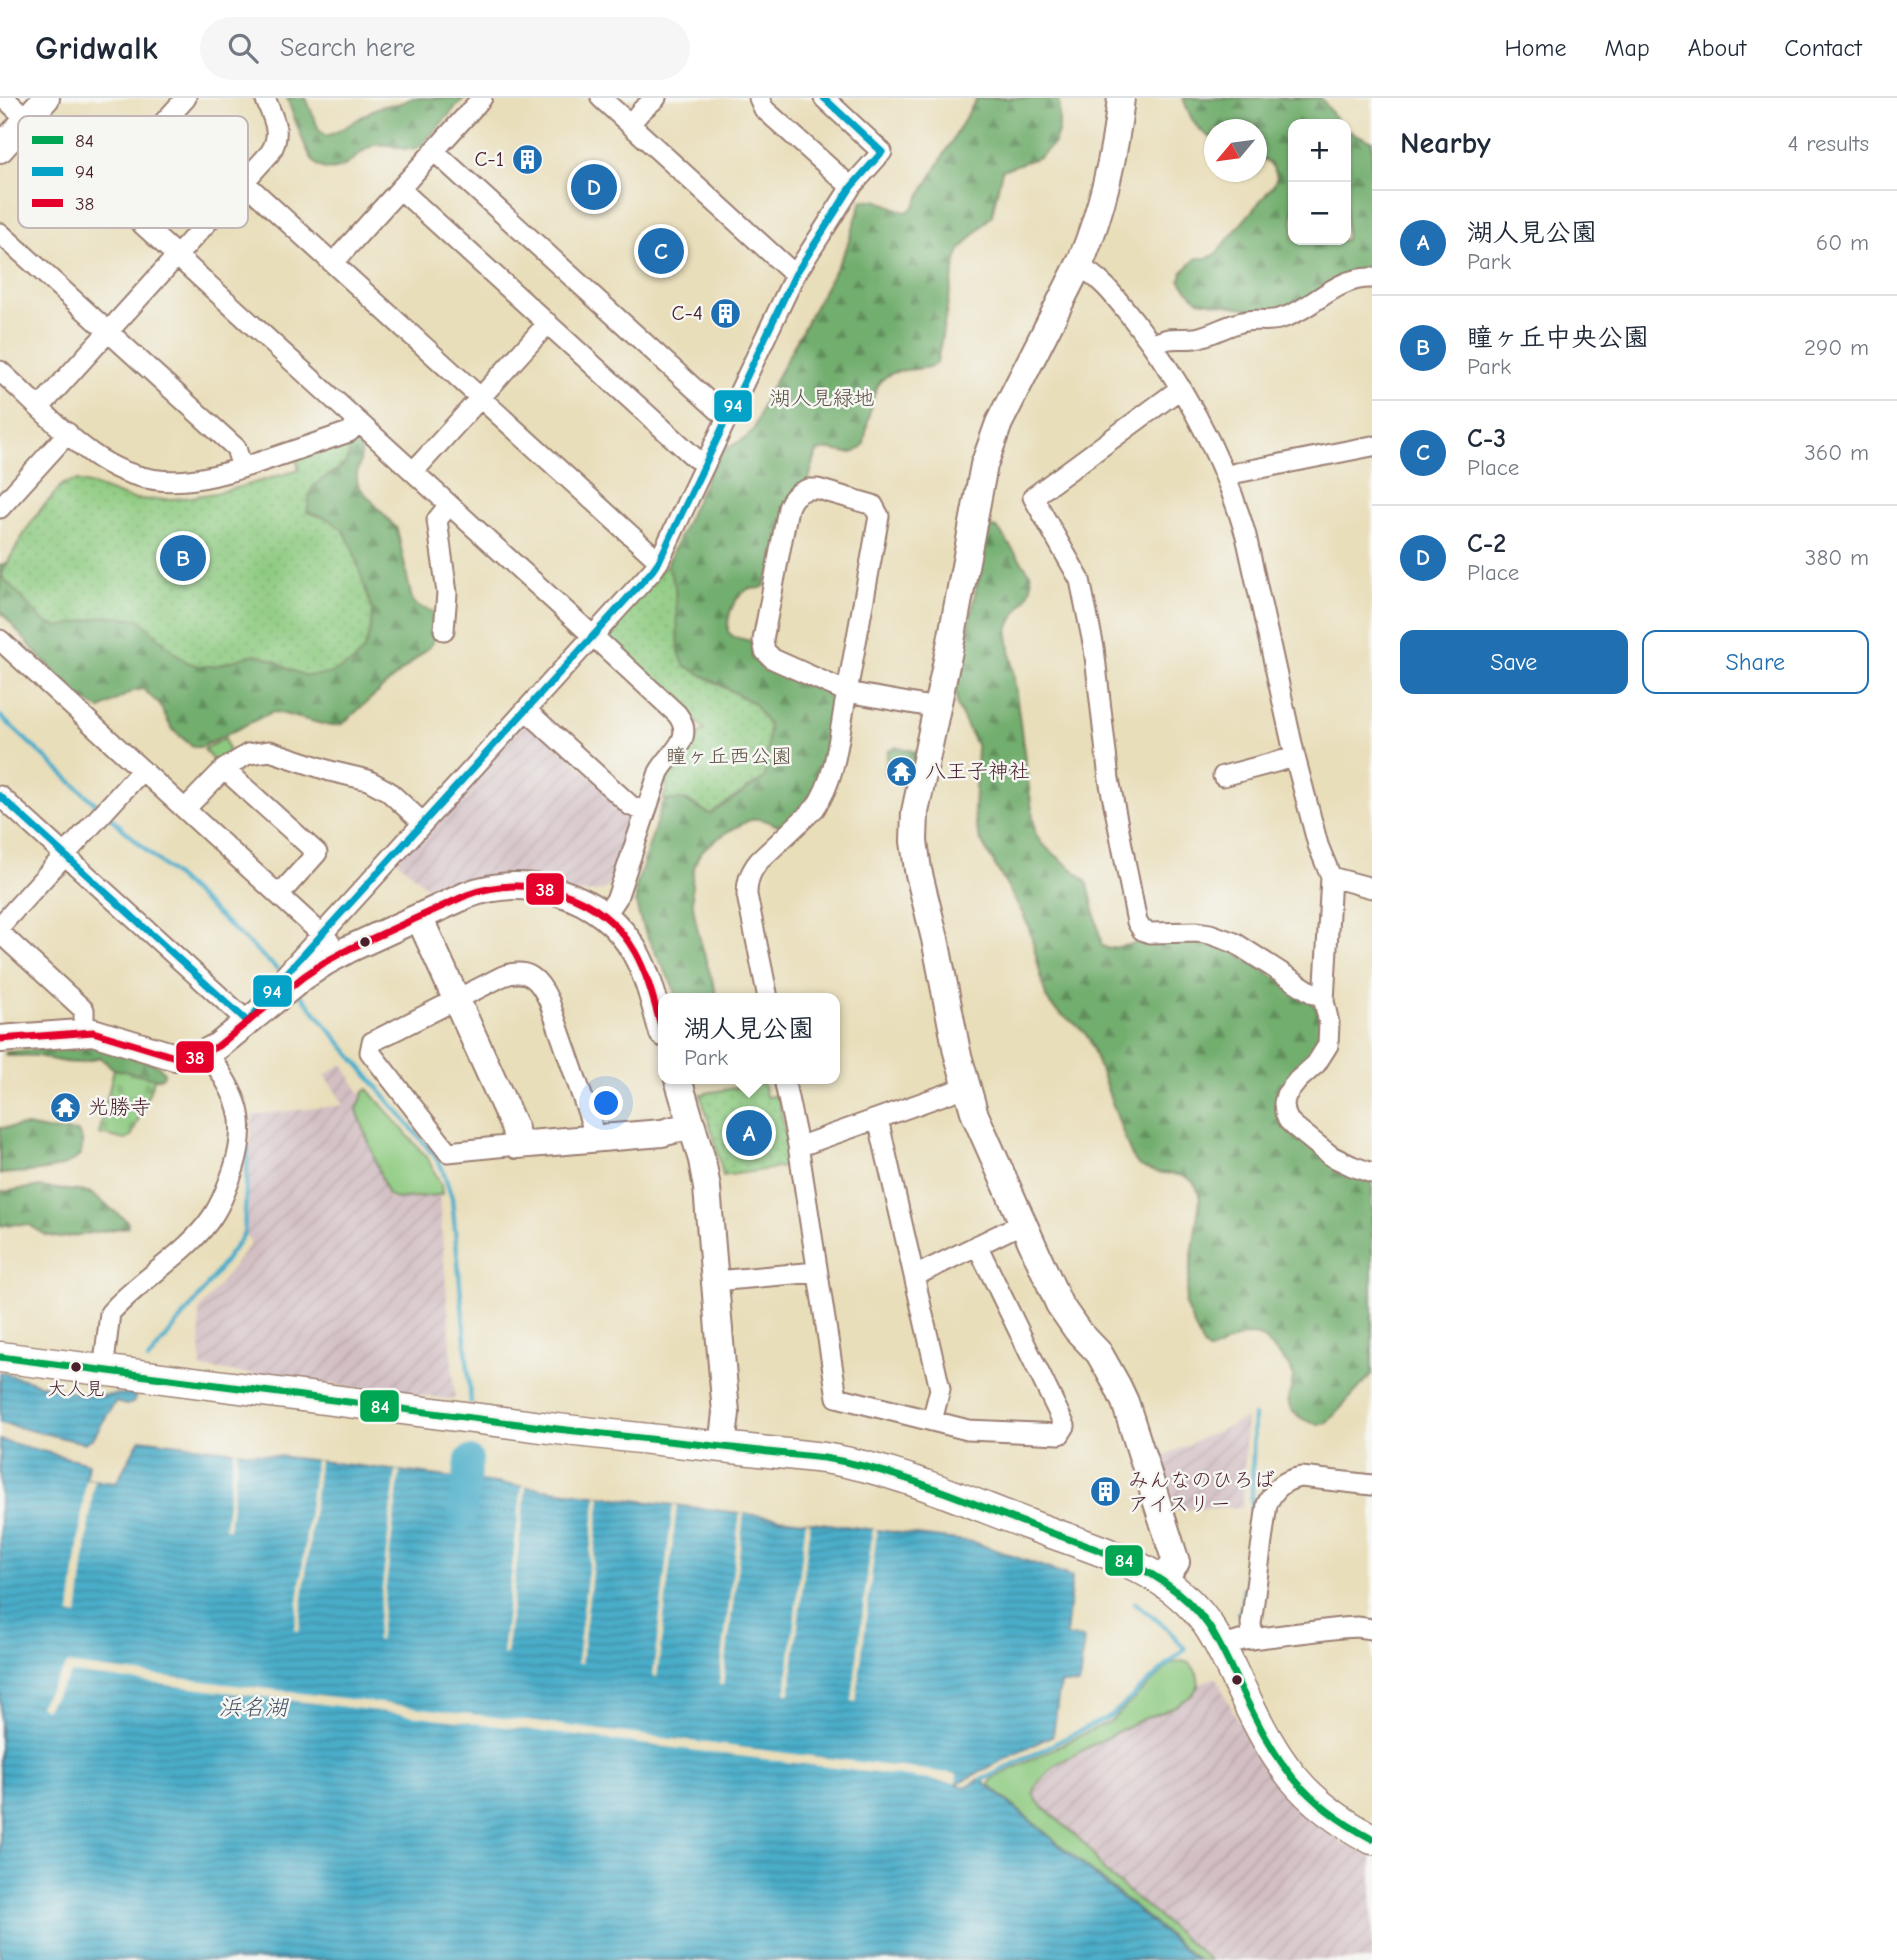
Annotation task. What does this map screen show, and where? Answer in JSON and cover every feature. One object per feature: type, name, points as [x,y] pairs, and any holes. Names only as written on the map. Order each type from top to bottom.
[{"type":"main road","points":[[0,1357],[557,1429],[824,1458],[872,1467],[1095,1549],[1144,1570],[1162,1581],[1194,1608],[1207,1625],[1259,1728],[1283,1768],[1315,1801],[1352,1829],[1372,1839]]},
{"type":"street","points":[[4,98],[24,116]]},
{"type":"street","points":[[30,116],[46,98]]},
{"type":"street","points":[[170,116],[186,98]]},
{"type":"street","points":[[248,177],[276,144],[277,133],[265,98]]},
{"type":"street","points":[[333,263],[482,98]]},
{"type":"street","points":[[601,98],[795,275]]},
{"type":"street","points":[[630,124],[656,98]]},
{"type":"street","points":[[759,98],[764,109],[851,187]]},
{"type":"street","points":[[248,1022],[285,975],[659,561],[795,275],[851,187],[882,152],[824,98]]},
{"type":"street","points":[[1121,98],[1106,185],[1091,236],[999,423],[979,487],[916,805],[914,841],[966,1087],[979,1125],[1059,1304],[1077,1330],[1099,1353],[1125,1402],[1176,1562],[1162,1581]]},
{"type":"street","points":[[0,149],[18,129]]},
{"type":"street","points":[[434,151],[718,410],[728,415]]},
{"type":"street","points":[[248,186],[659,561]]},
{"type":"street","points":[[400,189],[695,458],[705,463]]},
{"type":"street","points":[[145,228],[593,636],[684,723],[685,733],[681,743],[659,772],[617,898],[605,916]]},
{"type":"street","points":[[40,407],[202,228]]},
{"type":"street","points":[[0,233],[236,448],[242,468]]},
{"type":"street","points":[[1078,266],[1092,273],[1117,299],[1181,388],[1212,445],[1246,536],[1295,757],[1318,845],[1331,877],[1324,995],[1330,1034],[1328,1045],[1317,1064],[1298,1080],[1286,1095],[1284,1112],[1294,1126],[1331,1156],[1372,1173]]},
{"type":"street","points":[[1153,346],[1163,339],[1204,336],[1249,320],[1281,318],[1338,285],[1372,278]]},
{"type":"street","points":[[413,472],[548,323]]},
{"type":"street","points":[[0,370],[100,459],[137,475],[157,480],[198,480],[242,468],[349,432],[359,422]]},
{"type":"street","points":[[1181,388],[1033,497],[1080,580],[1094,648],[1109,779],[1137,922],[1142,930],[1150,933],[1197,932],[1223,938],[1314,994],[1324,995]]},
{"type":"street","points":[[1,506],[68,433]]},
{"type":"street","points":[[1226,477],[1372,446]]},
{"type":"street","points":[[767,993],[747,895],[747,883],[751,871],[759,861],[815,808],[831,774],[846,692],[879,516],[873,505],[818,489],[799,492],[788,508],[763,640],[765,651],[773,659],[846,692],[937,708]]},
{"type":"street","points":[[444,630],[447,593],[437,520],[449,505]]},
{"type":"street","points":[[0,640],[342,953]]},
{"type":"street","points":[[526,710],[631,806],[645,811]]},
{"type":"street","points":[[185,809],[224,769],[248,754],[270,751],[378,785],[423,823]]},
{"type":"street","points":[[1223,776],[1295,757]]},
{"type":"street","points":[[224,769],[317,853],[279,895]]},
{"type":"street","points":[[0,926],[142,770]]},
{"type":"street","points":[[0,796],[248,1022]]},
{"type":"street","points":[[1331,877],[1372,888]]},
{"type":"street","points":[[0,1039],[84,1032],[108,1036],[175,1057],[198,1056],[208,1052],[248,1022],[303,977],[342,953],[482,889],[512,885],[543,888],[573,897],[605,916],[629,941],[639,960],[658,1018]]},
{"type":"street","points":[[419,917],[515,1129],[516,1145]]},
{"type":"street","points":[[0,933],[84,1010],[84,1032]]},
{"type":"street","points":[[593,1139],[592,1122],[549,1001],[538,981],[530,975],[512,973],[372,1042],[370,1052],[448,1152],[662,1133],[692,1125]]},
{"type":"street","points":[[103,1371],[110,1313],[211,1220],[222,1202],[229,1182],[240,1147],[240,1118],[232,1091],[208,1052]]},
{"type":"street","points":[[680,1084],[705,1174],[726,1413],[722,1447]]},
{"type":"street","points":[[785,1084],[837,1397],[968,1430],[1060,1434],[1065,1426],[977,1245]]},
{"type":"street","points":[[797,1145],[966,1087]]},
{"type":"street","points":[[878,1119],[940,1389],[932,1421]]},
{"type":"street","points":[[914,1274],[1023,1223]]},
{"type":"street","points":[[715,1281],[817,1272]]},
{"type":"street","points":[[1253,1639],[1251,1624],[1267,1504],[1272,1493],[1290,1479],[1301,1477],[1372,1485]]},
{"type":"street","points":[[1220,1647],[1243,1640],[1341,1628],[1372,1629]]},
{"type":"shaded area","points":[[520,724],[534,724],[627,809],[633,830],[614,883],[597,892],[438,898],[397,860]]},
{"type":"shaded area","points":[[343,1064],[362,1097],[357,1110],[389,1199],[439,1195],[455,1400],[201,1368],[199,1311],[251,1243],[246,1234],[252,1115],[344,1105],[325,1075]]},
{"type":"shaded area","points":[[1246,1418],[1243,1507],[1173,1510],[1157,1459]]},
{"type":"shaded area","points":[[1216,1677],[1256,1757],[1286,1797],[1323,1829],[1372,1857],[1372,1960],[1210,1960],[1105,1872],[1087,1846],[1039,1803],[1033,1794],[1038,1783],[1055,1765],[1135,1723],[1176,1706],[1192,1695],[1199,1685]]},
{"type":"green space","points":[[287,98],[306,98],[319,130],[326,136],[377,108],[410,98],[464,98],[422,145],[405,149],[375,145],[344,166],[326,169],[320,167],[310,156]]},
{"type":"green space","name":"湖人見緑地","points":[[977,98],[1059,98],[1059,129],[1054,143],[1040,157],[1002,170],[992,215],[959,252],[937,363],[926,368],[896,372],[881,381],[872,402],[864,444],[859,450],[848,453],[830,450],[817,452],[765,585],[748,589],[738,597],[732,608],[728,632],[734,637],[751,641],[752,659],[825,692],[834,702],[836,714],[817,795],[784,826],[753,819],[726,833],[702,851],[695,865],[692,882],[693,902],[701,944],[716,993],[676,993],[644,930],[636,901],[636,887],[662,804],[668,800],[681,800],[710,814],[763,779],[769,726],[752,702],[684,665],[679,652],[675,587],[667,564],[713,463],[724,450],[746,438],[754,429],[764,401],[846,249],[862,201],[877,201],[906,212],[913,208]]},
{"type":"green space","points":[[1183,98],[1321,98],[1336,119],[1288,119],[1288,245],[1351,245],[1351,132],[1372,141],[1372,274],[1272,313],[1199,300],[1193,296],[1180,280],[1182,272],[1197,258],[1215,255],[1273,186],[1277,177],[1267,162],[1267,119],[1204,119],[1204,132],[1191,117]]},
{"type":"green space","points":[[347,441],[348,458],[339,469],[314,486],[307,512],[328,519],[343,530],[351,544],[372,610],[370,631],[364,650],[352,663],[329,674],[307,676],[255,654],[215,666],[199,666],[177,655],[139,619],[106,616],[59,627],[44,622],[1,576],[31,524],[64,484],[81,482],[136,499],[199,496],[299,470],[296,457]]},
{"type":"green space","points":[[357,441],[361,452],[357,475],[359,487],[397,529],[412,600],[420,607],[436,613],[437,627],[429,647],[342,724],[330,726],[272,712],[201,747],[193,747],[172,729],[159,704],[143,689],[133,691],[101,709],[91,705],[64,682],[0,611],[0,565],[7,563],[39,511],[64,484],[78,481],[98,499],[307,512],[311,491],[319,481],[345,464],[352,442]]},
{"type":"green space","points":[[994,527],[1030,573],[1032,581],[1027,597],[1009,627],[1008,635],[1035,832],[1041,843],[1088,884],[1102,946],[1109,949],[1146,941],[1197,938],[1221,944],[1306,996],[1317,1009],[1322,1023],[1321,1043],[1277,1102],[1372,1180],[1372,1374],[1327,1423],[1312,1423],[1293,1411],[1288,1399],[1292,1372],[1261,1337],[1247,1335],[1212,1351],[1208,1351],[1202,1344],[1185,1305],[1200,1200],[1197,1188],[1185,1177],[1148,1170],[1134,1159],[1089,1039],[1079,1027],[1055,1010],[1046,997],[1030,931],[1023,914],[980,839],[974,813],[977,747],[957,706],[956,691],[987,532]]},
{"type":"green space","name":"瞳ヶ丘西公園","points":[[667,564],[675,587],[679,652],[684,665],[754,704],[769,726],[765,777],[710,814],[687,800],[663,800],[668,785],[662,782],[677,758],[704,729],[610,642],[609,628]]},
{"type":"green space","points":[[225,738],[229,755],[216,765],[204,749]]},
{"type":"green space","points":[[896,747],[917,752],[908,789],[884,773],[888,751]]},
{"type":"green space","points":[[76,1046],[105,1048],[158,1065],[164,1076],[158,1079],[114,1069],[99,1057],[71,1063],[34,1056],[7,1056],[5,1053]]},
{"type":"green space","points":[[114,1069],[155,1078],[132,1135],[126,1140],[99,1134]]},
{"type":"green space","points":[[763,1084],[766,1097],[778,1095],[791,1166],[723,1176],[700,1094]]},
{"type":"green space","points":[[368,1089],[428,1159],[441,1185],[442,1194],[396,1199],[387,1193],[357,1110],[364,1092]]},
{"type":"green space","points":[[27,1126],[78,1132],[82,1143],[79,1156],[60,1167],[47,1170],[0,1174],[0,1128]]},
{"type":"green space","points":[[36,1187],[89,1192],[126,1220],[127,1227],[60,1238],[46,1235],[29,1225],[0,1226],[0,1192]]},
{"type":"green space","points":[[1182,1661],[1190,1663],[1197,1673],[1199,1685],[1192,1695],[1176,1706],[1134,1723],[1055,1765],[1038,1783],[1033,1794],[1039,1803],[1087,1846],[1105,1872],[1210,1960],[1198,1960],[991,1787],[990,1783],[992,1779],[1112,1720],[1170,1665]]},
{"type":"water","points":[[0,1372],[63,1391],[99,1396],[131,1393],[136,1398],[133,1403],[126,1405],[115,1402],[93,1438],[84,1443],[0,1423]]},
{"type":"water","name":"浜名湖","points":[[140,1439],[973,1542],[1072,1577],[1066,1636],[1084,1639],[1079,1685],[1060,1683],[1053,1735],[956,1784],[965,1787],[980,1779],[1196,1960],[0,1960],[0,1440],[88,1463],[86,1479],[116,1483]]},
{"type":"pier","points":[[234,1450],[238,1451],[229,1529],[225,1528]]},
{"type":"pier","points":[[315,1460],[319,1461],[299,1631],[295,1630]]},
{"type":"pier","points":[[396,1470],[400,1471],[379,1641],[376,1640]]},
{"type":"pier","points":[[86,1479],[94,1480],[78,1616],[70,1614]]},
{"type":"pier","points":[[522,1486],[526,1486],[506,1654],[502,1654]]},
{"type":"pier","points":[[597,1495],[601,1496],[581,1663],[577,1663]]},
{"type":"pier","points":[[673,1505],[677,1505],[657,1677],[653,1676]]},
{"type":"pier","points":[[740,1513],[744,1513],[723,1685],[719,1685]]},
{"type":"pier","points":[[806,1521],[810,1522],[790,1693],[786,1693]]},
{"type":"pier","points":[[873,1529],[877,1530],[856,1702],[852,1701]]},
{"type":"pier","points":[[68,1664],[957,1774],[956,1783],[72,1673],[45,1709],[39,1705]]},
{"type":"waterway","points":[[0,716],[98,806]]},
{"type":"waterway","points":[[110,817],[277,969]]},
{"type":"waterway","points":[[300,994],[442,1168],[452,1198],[471,1402]]},
{"type":"waterway","points":[[148,1360],[199,1297],[244,1234],[248,1148]]},
{"type":"waterway","points":[[1251,1528],[1254,1416]]},
{"type":"waterway","points":[[462,1516],[469,1460]]},
{"type":"waterway","points":[[1246,1574],[1251,1534]]},
{"type":"waterway","points":[[1238,1613],[1241,1612],[1244,1588]]},
{"type":"waterway","points":[[982,1780],[1112,1715],[1185,1649],[1167,1628],[1135,1603]]},
{"type":"transit line","name":"94","points":[[0,796],[248,1022],[285,975],[659,561],[795,275],[851,187],[882,152],[824,98]]},
{"type":"transit line","name":"38","points":[[0,1039],[93,1032],[175,1057],[197,1057],[218,1046],[303,977],[349,949],[467,895],[490,888],[514,886],[562,893],[584,902],[604,915],[621,932],[635,952],[658,1016]]},
{"type":"transit line","name":"84","points":[[0,1357],[557,1429],[824,1458],[877,1470],[928,1486],[1115,1556],[1147,1572],[1175,1591],[1208,1625],[1254,1716],[1293,1777],[1326,1810],[1372,1839]]},
{"type":"place","name":"C-1","points":[[527,159]]},
{"type":"place","name":"C-2","points":[[594,187]]},
{"type":"place","name":"C-3","points":[[661,251]]},
{"type":"place","name":"C-4","points":[[726,313]]},
{"type":"place","name":"瞳ヶ丘中央公園","points":[[183,558]]},
{"type":"place","name":"八王子神社","points":[[902,771]]},
{"type":"place","name":"光勝寺","points":[[65,1107]]},
{"type":"place","name":"湖人見公園","points":[[749,1133]]},
{"type":"place","name":"大人見","points":[[76,1367]]},
{"type":"place","name":"みんなのひろば アイスリー","points":[[1105,1492]]}]
